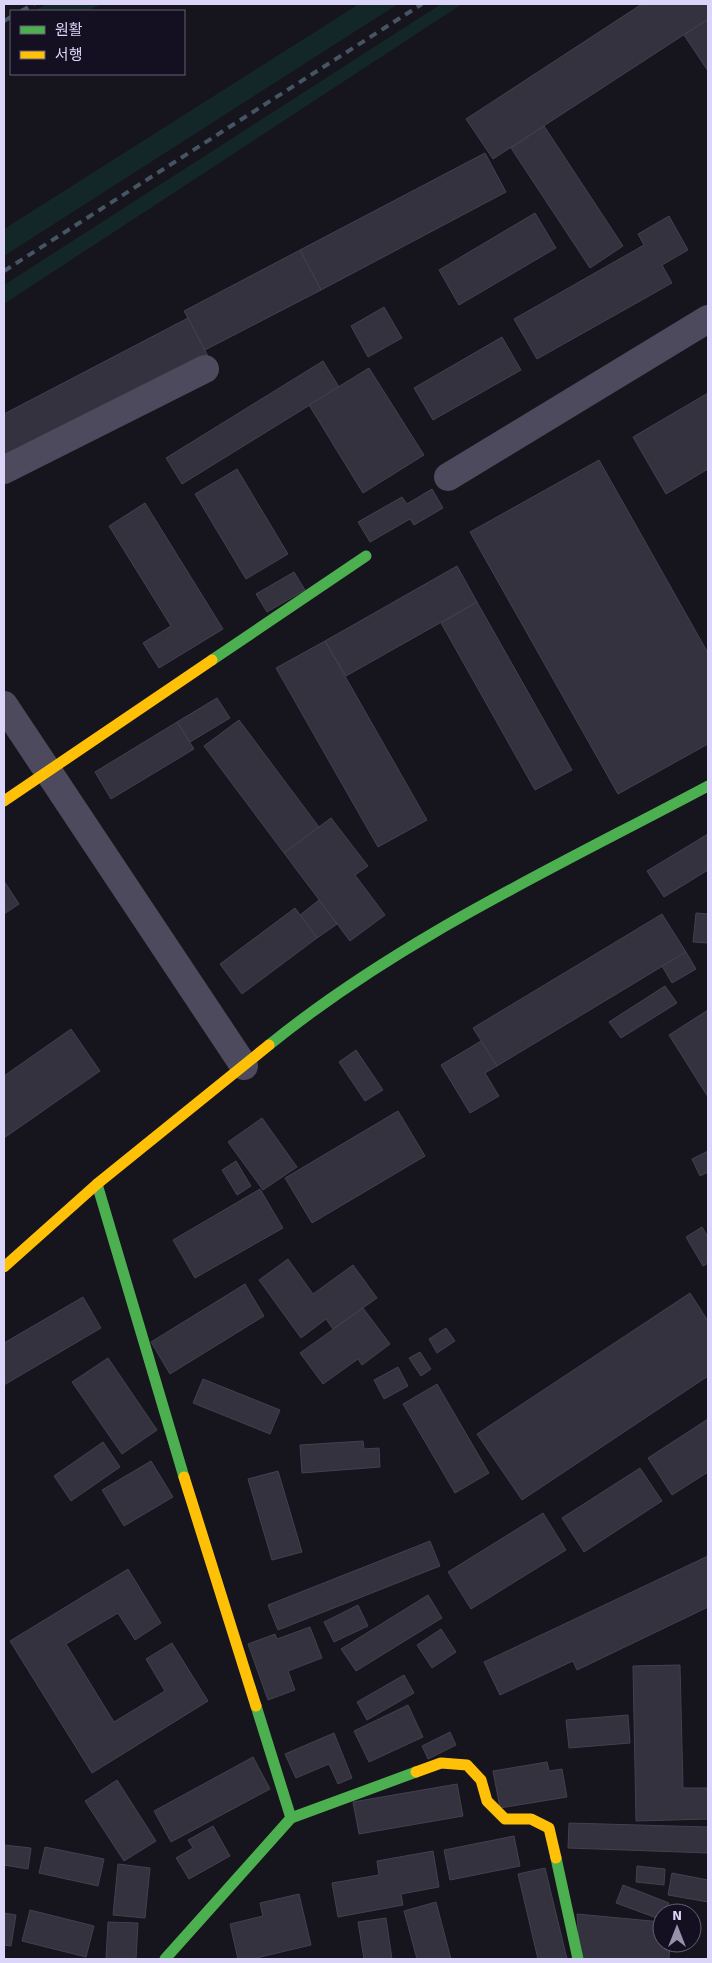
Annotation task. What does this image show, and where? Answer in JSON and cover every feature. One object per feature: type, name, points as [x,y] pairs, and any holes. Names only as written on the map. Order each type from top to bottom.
[{"type":"street","points":[[448,478],[708,319]]},
{"type":"street","points":[[4,470],[205,369]]},
{"type":"street","points":[[4,801],[366,556]]},
{"type":"street","points":[[4,705],[244,1066]]},
{"type":"street","points":[[4,1267],[97,1184],[316,1007],[419,940],[708,786]]},
{"type":"street","points":[[97,1184],[153,1374],[291,1818]]},
{"type":"street","points":[[165,1959],[291,1818],[441,1763],[467,1765],[481,1780],[487,1801],[505,1819],[531,1819],[549,1828],[578,1959]]},
{"type":"green space","points":[[47,4],[101,4],[90,10],[36,10]]},
{"type":"green space","points":[[359,4],[398,4],[4,256],[4,229]]},
{"type":"green space","points":[[441,4],[462,4],[4,304],[4,285]]},
{"type":"building","points":[[642,4],[708,4],[708,19],[493,159],[466,119]]},
{"type":"building","points":[[708,19],[708,71],[684,35]]},
{"type":"building","points":[[544,126],[623,246],[590,268],[511,148]]},
{"type":"building","points":[[485,153],[506,192],[321,290],[300,250]]},
{"type":"building","points":[[535,213],[556,248],[459,305],[439,270]]},
{"type":"building","points":[[669,216],[688,250],[662,265],[672,283],[537,359],[514,319],[644,245],[638,234]]},
{"type":"building","points":[[300,250],[321,290],[205,350],[184,311]]},
{"type":"building","points":[[384,307],[402,338],[368,357],[351,326]]},
{"type":"building","points":[[188,318],[209,358],[4,465],[4,414]]},
{"type":"building","points":[[502,337],[521,370],[433,420],[414,388]]},
{"type":"building","points":[[323,361],[339,387],[182,484],[166,458]]},
{"type":"building","points":[[369,368],[424,455],[363,493],[309,405]]},
{"type":"building","points":[[708,393],[708,469],[666,494],[633,437]]},
{"type":"building","points":[[599,460],[708,653],[708,744],[618,794],[470,532]]},
{"type":"building","points":[[237,469],[288,554],[246,579],[195,494]]},
{"type":"building","points":[[432,489],[443,508],[414,525],[410,519],[370,542],[358,522],[402,497],[407,504]]},
{"type":"building","points":[[145,503],[223,629],[159,668],[143,643],[171,626],[109,526]]},
{"type":"building","points":[[457,566],[477,602],[346,676],[325,641]]},
{"type":"building","points":[[294,572],[305,590],[267,612],[256,594]]},
{"type":"building","points":[[477,602],[572,770],[535,790],[441,623]]},
{"type":"building","points":[[325,641],[427,820],[378,847],[276,668]]},
{"type":"building","points":[[217,698],[230,718],[190,742],[177,722]]},
{"type":"building","points":[[239,720],[319,827],[284,853],[204,746]]},
{"type":"building","points":[[177,722],[194,749],[111,799],[95,772]]},
{"type":"building","points":[[331,818],[368,866],[355,875],[385,915],[350,941],[284,853]]},
{"type":"building","points":[[708,834],[708,870],[664,897],[647,871]]},
{"type":"building","points":[[4,881],[19,904],[4,914]]},
{"type":"building","points":[[319,900],[337,924],[317,938],[300,915]]},
{"type":"building","points":[[295,908],[317,938],[242,994],[220,964]]},
{"type":"building","points":[[696,913],[708,914],[708,943],[693,942]]},
{"type":"building","points":[[662,914],[686,952],[497,1066],[473,1028]]},
{"type":"building","points":[[686,952],[696,969],[672,983],[662,966]]},
{"type":"building","points":[[665,986],[677,1003],[621,1038],[609,1022]]},
{"type":"building","points":[[708,1010],[708,1097],[669,1035]]},
{"type":"building","points":[[71,1029],[100,1071],[4,1138],[4,1076]]},
{"type":"building","points":[[481,1041],[497,1066],[485,1073],[499,1096],[470,1113],[441,1065]]},
{"type":"building","points":[[356,1050],[383,1090],[365,1101],[339,1062]]},
{"type":"building","points":[[398,1111],[425,1156],[312,1223],[285,1178]]},
{"type":"building","points":[[262,1118],[297,1167],[263,1190],[228,1142]]},
{"type":"building","points":[[708,1151],[708,1172],[700,1176],[692,1159]]},
{"type":"building","points":[[236,1161],[251,1186],[237,1195],[222,1170]]},
{"type":"building","points":[[260,1189],[283,1228],[195,1278],[173,1240]]},
{"type":"building","points":[[702,1227],[708,1237],[708,1263],[703,1266],[686,1237]]},
{"type":"building","points":[[288,1259],[313,1294],[353,1265],[377,1298],[333,1329],[326,1319],[301,1338],[259,1280]]},
{"type":"building","points":[[245,1284],[264,1316],[170,1374],[151,1342]]},
{"type":"building","points":[[690,1293],[708,1321],[708,1376],[522,1500],[477,1434]]},
{"type":"building","points":[[83,1297],[101,1328],[4,1385],[4,1343]]},
{"type":"building","points":[[363,1308],[390,1344],[362,1365],[358,1359],[323,1384],[300,1353]]},
{"type":"building","points":[[446,1328],[455,1341],[437,1353],[429,1339]]},
{"type":"building","points":[[420,1352],[431,1369],[421,1376],[409,1358]]},
{"type":"building","points":[[108,1358],[157,1430],[122,1454],[72,1382]]},
{"type":"building","points":[[398,1367],[408,1386],[384,1399],[374,1380]]},
{"type":"building","points":[[203,1379],[280,1410],[270,1434],[193,1403]]},
{"type":"building","points":[[437,1384],[489,1473],[455,1493],[403,1404]]},
{"type":"building","points":[[708,1419],[708,1472],[672,1495],[648,1458]]},
{"type":"building","points":[[363,1441],[364,1449],[379,1448],[380,1467],[302,1473],[300,1445]]},
{"type":"building","points":[[103,1442],[120,1467],[71,1501],[54,1476]]},
{"type":"building","points":[[151,1461],[173,1497],[124,1526],[102,1490]]},
{"type":"building","points":[[640,1468],[662,1501],[584,1552],[562,1518]]},
{"type":"building","points":[[278,1471],[302,1552],[272,1560],[248,1479]]},
{"type":"building","points":[[543,1513],[566,1550],[471,1609],[448,1572]]},
{"type":"building","points":[[430,1541],[440,1566],[278,1630],[268,1605]]},
{"type":"building","points":[[708,1556],[708,1607],[577,1670],[573,1661],[500,1695],[484,1662]]},
{"type":"building","points":[[128,1569],[161,1623],[135,1640],[118,1613],[66,1644],[114,1722],[165,1691],[146,1659],[172,1643],[208,1701],[92,1773],[10,1641]]},
{"type":"building","points":[[428,1595],[442,1618],[356,1671],[341,1649]]},
{"type":"building","points":[[358,1605],[368,1626],[334,1642],[324,1622]]},
{"type":"building","points":[[310,1627],[322,1658],[288,1671],[295,1690],[268,1700],[248,1644],[275,1634],[277,1639]]},
{"type":"building","points":[[441,1629],[456,1652],[432,1668],[417,1645]]},
{"type":"building","points":[[680,1665],[683,1788],[708,1788],[708,1819],[636,1821],[633,1666]]},
{"type":"building","points":[[404,1675],[414,1693],[367,1720],[357,1702]]},
{"type":"building","points":[[408,1705],[423,1737],[369,1762],[354,1731]]},
{"type":"building","points":[[628,1715],[630,1743],[569,1748],[566,1720]]},
{"type":"building","points":[[450,1732],[456,1745],[428,1759],[422,1746]]},
{"type":"building","points":[[334,1733],[352,1778],[338,1784],[329,1764],[296,1778],[285,1754]]},
{"type":"building","points":[[253,1757],[270,1789],[171,1842],[154,1811]]},
{"type":"building","points":[[547,1762],[549,1771],[562,1769],[567,1797],[500,1808],[493,1771]]},
{"type":"building","points":[[117,1780],[156,1841],[124,1861],[85,1801]]},
{"type":"building","points":[[457,1784],[463,1816],[359,1834],[353,1802]]},
{"type":"building","points":[[569,1823],[708,1827],[708,1853],[568,1848]]},
{"type":"building","points":[[213,1826],[230,1856],[189,1879],[176,1858],[193,1848],[188,1840]]},
{"type":"building","points":[[514,1836],[520,1866],[450,1880],[444,1850]]},
{"type":"building","points":[[4,1845],[31,1848],[28,1869],[4,1865]]},
{"type":"building","points":[[45,1847],[104,1859],[98,1886],[39,1873]]},
{"type":"building","points":[[433,1851],[439,1887],[401,1894],[403,1905],[338,1917],[332,1883],[379,1875],[377,1861]]},
{"type":"building","points":[[118,1864],[150,1868],[145,1918],[113,1915]]},
{"type":"building","points":[[637,1866],[665,1869],[664,1885],[636,1882]]},
{"type":"building","points":[[545,1868],[567,1959],[538,1959],[518,1874]]},
{"type":"building","points":[[672,1873],[708,1880],[708,1902],[668,1895]]},
{"type":"building","points":[[623,1885],[669,1903],[652,1903],[652,1916],[616,1903]]},
{"type":"building","points":[[299,1894],[311,1945],[252,1959],[238,1959],[230,1924],[263,1916],[260,1903]]},
{"type":"building","points":[[436,1902],[451,1959],[417,1959],[404,1911]]},
{"type":"building","points":[[30,1910],[94,1926],[86,1957],[22,1941]]},
{"type":"building","points":[[4,1913],[16,1915],[11,1946],[4,1945]]},
{"type":"building","points":[[577,1914],[652,1921],[652,1953],[669,1953],[669,1959],[580,1959]]},
{"type":"building","points":[[386,1918],[392,1959],[364,1959],[358,1922]]},
{"type":"building","points":[[108,1922],[138,1923],[136,1959],[106,1959]]},
{"type":"railway","points":[[23,10],[34,4]]},
{"type":"railway","points":[[4,271],[422,4]]},
{"type":"railway","points":[[4,21],[10,18]]},
{"type":"traffic: fast","points":[[212,660],[366,556]]},
{"type":"traffic: fast","points":[[269,1045],[320,1006],[426,937],[538,875],[708,786]]},
{"type":"traffic: fast","points":[[97,1184],[184,1477]]},
{"type":"traffic: fast","points":[[256,1706],[291,1818]]},
{"type":"traffic: fast","points":[[165,1959],[291,1818],[416,1772]]},
{"type":"traffic: fast","points":[[556,1858],[578,1959]]},
{"type":"traffic: slow","points":[[4,801],[212,660]]},
{"type":"traffic: slow","points":[[4,1267],[97,1184],[269,1045]]},
{"type":"traffic: slow","points":[[184,1477],[256,1706]]},
{"type":"traffic: slow","points":[[416,1772],[441,1763],[467,1765],[481,1780],[487,1801],[505,1819],[531,1819],[549,1828],[556,1858]]}]
